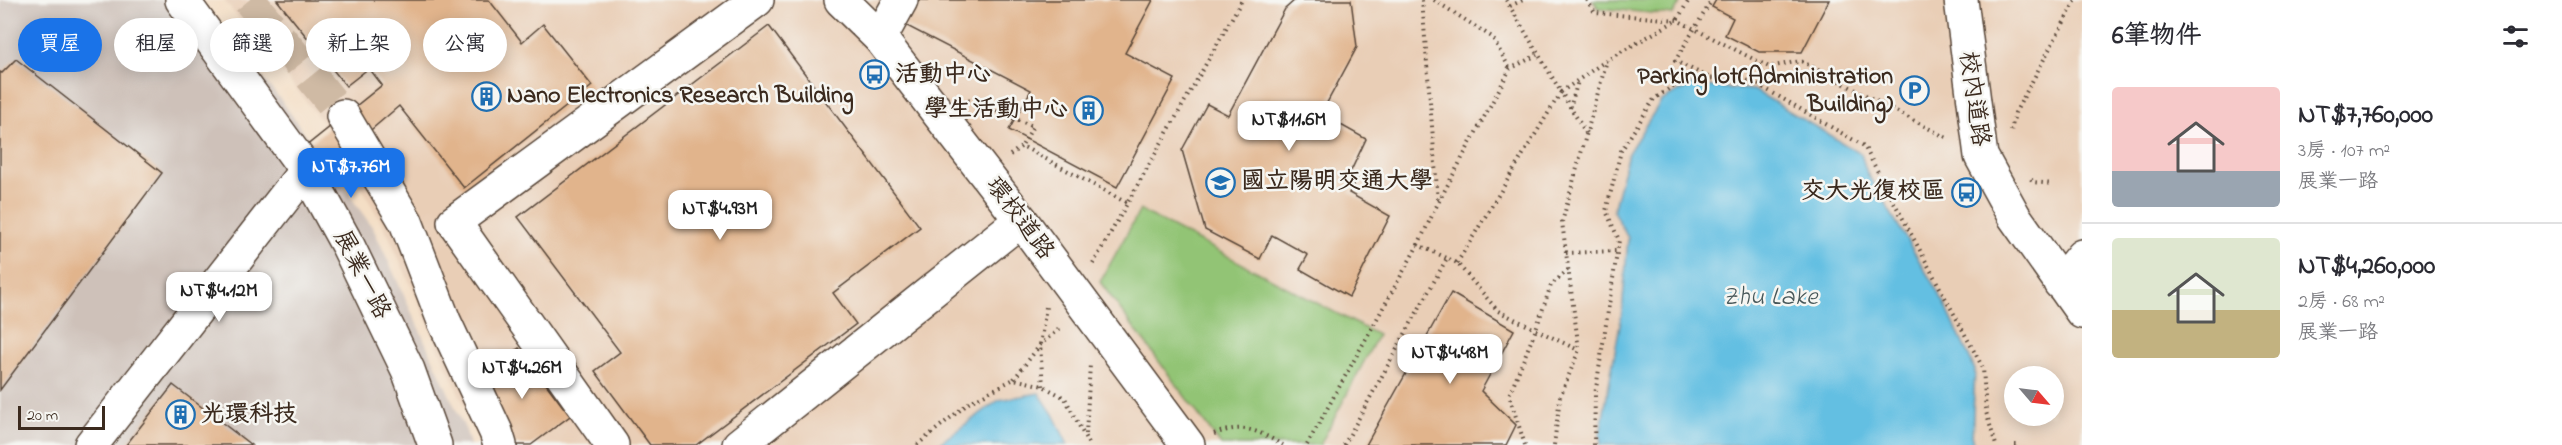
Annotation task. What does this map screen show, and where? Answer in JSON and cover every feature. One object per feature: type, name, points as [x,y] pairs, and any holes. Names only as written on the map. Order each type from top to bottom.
[{"type":"street","name":"展業一路","points":[[182,0],[306,170],[348,246],[408,370],[435,445]]},
{"type":"street","points":[[612,445],[454,222],[757,0]]},
{"type":"street","name":"環校道路","points":[[841,0],[880,38],[1074,291],[1197,442]]},
{"type":"street","points":[[880,38],[902,0]]},
{"type":"street","name":"校內道路","points":[[1961,0],[1981,156],[2014,216],[2060,283]]},
{"type":"street","points":[[343,116],[406,222],[444,321],[500,445]]},
{"type":"street","points":[[92,445],[306,170]]},
{"type":"street","points":[[739,445],[1021,220]]},
{"type":"street","points":[[2082,256],[2060,283],[2082,312]]},
{"type":"path","points":[[917,445],[970,402],[1014,380],[1040,345],[1127,203],[1242,0]]},
{"type":"path","points":[[1422,0],[1438,203]]},
{"type":"path","points":[[1434,0],[1492,37],[1510,69]]},
{"type":"path","points":[[1506,0],[1586,133]]},
{"type":"path","points":[[1510,6],[1523,0]]},
{"type":"path","points":[[1587,0],[1595,13],[1677,20],[1769,67],[1801,61],[1981,156]]},
{"type":"path","points":[[1457,263],[1561,92],[1607,60],[1677,20],[1689,0]]},
{"type":"path","points":[[1711,79],[1676,61],[1712,0]]},
{"type":"path","points":[[2010,135],[2015,113],[2076,0]]},
{"type":"path","points":[[1307,445],[1418,245],[1510,69],[1537,55]]},
{"type":"path","points":[[1554,445],[1560,398],[1579,350],[1562,222],[1607,60]]},
{"type":"path","points":[[1594,445],[1595,395],[1618,240],[1606,211],[1621,151],[1654,99],[1686,77],[1752,81],[1864,146],[1875,171],[1983,368],[1986,412],[1996,445]]},
{"type":"path","points":[[1570,108],[1578,80]]},
{"type":"path","points":[[961,97],[1033,126],[1022,147],[985,173]]},
{"type":"path","points":[[1022,147],[1127,203]]},
{"type":"path","points":[[1418,245],[1457,263],[1498,311],[1579,350]]},
{"type":"path","points":[[1566,253],[1617,251]]},
{"type":"path","points":[[1344,445],[1447,258]]},
{"type":"path","points":[[1525,445],[1509,395],[1551,285],[1569,270]]},
{"type":"path","points":[[1043,386],[1040,345],[1046,308],[1074,291]]},
{"type":"path","points":[[1085,435],[1090,363]]},
{"type":"path","points":[[1014,380],[1043,386],[1065,398],[1089,445]]},
{"type":"path","points":[[1197,442],[1233,427],[1257,431],[1283,445]]},
{"type":"shaded area","points":[[0,0],[198,0],[213,18],[210,18],[210,72],[258,72],[280,99],[373,228],[466,431],[470,445],[0,445]]},
{"type":"shaded area","name":"國立陽明交通大學","points":[[224,0],[2082,0],[2082,445],[482,445],[388,234],[329,130],[282,72],[294,72],[294,18],[239,18]]},
{"type":"green space","points":[[1593,0],[1682,0],[1673,15],[1598,8]]},
{"type":"green space","points":[[1140,210],[1378,335],[1320,445],[1221,445],[1100,282]]},
{"type":"water","name":"Zhu Lake","points":[[1691,85],[1754,90],[1861,154],[1867,173],[1944,302],[1975,370],[1972,440],[1975,445],[1601,445],[1600,434],[1622,313],[1628,238],[1613,211],[1628,153],[1661,101]]},
{"type":"water","points":[[1039,393],[1053,414],[1068,445],[937,445],[999,400]]},
{"type":"building","name":"Nano Electronics Research Building","points":[[277,0],[489,0],[503,18],[423,18],[423,72],[507,72],[507,23],[522,42],[543,24],[592,86],[464,188],[399,106],[317,176],[300,151],[382,85],[372,72],[411,72],[411,18],[306,18],[306,36],[294,18],[291,18]]},
{"type":"building","name":"學生活動中心","points":[[918,0],[1153,0],[1125,53],[1175,79],[1117,187],[1009,130],[1031,90],[905,25]]},
{"type":"building","points":[[1295,0],[1351,0],[1357,47],[1321,114],[1366,139],[1350,173],[1357,177],[1349,193],[1390,216],[1349,297],[1300,269],[1308,255],[1272,235],[1260,259],[1205,230],[1182,150],[1207,104],[1228,115],[1285,9]]},
{"type":"building","points":[[1716,0],[1829,0],[1802,52],[1759,52],[1725,35],[1733,18],[1712,7]]},
{"type":"building","points":[[769,26],[920,227],[833,293],[856,324],[696,445],[650,445],[595,371],[620,352],[518,217]]},
{"type":"building","points":[[16,59],[18,72],[33,72],[162,173],[0,390],[0,72],[2,73]]},
{"type":"building","name":"Nano Electronics Research Building","points":[[335,72],[364,72],[346,86]]},
{"type":"building","points":[[1451,293],[1514,330],[1481,391],[1516,425],[1506,445],[1366,445]]},
{"type":"building","points":[[519,348],[570,416],[531,445],[508,445],[481,374]]},
{"type":"building","name":"光環科技","points":[[173,385],[251,445],[126,445]]},
{"type":"tunnel","points":[[249,0],[343,116]]},
{"type":"place","name":"活動中心","points":[[874,75]]},
{"type":"place","name":"Parking lot(Administration Building)","points":[[1914,91]]},
{"type":"place","name":"Nano Electronics Research Building","points":[[486,96]]},
{"type":"place","name":"學生活動中心","points":[[1089,110]]},
{"type":"place","name":"國立陽明交通大學","points":[[1220,182]]},
{"type":"place","name":"交大光復校區","points":[[1966,192]]},
{"type":"place","name":"光環科技","points":[[180,415]]}]
